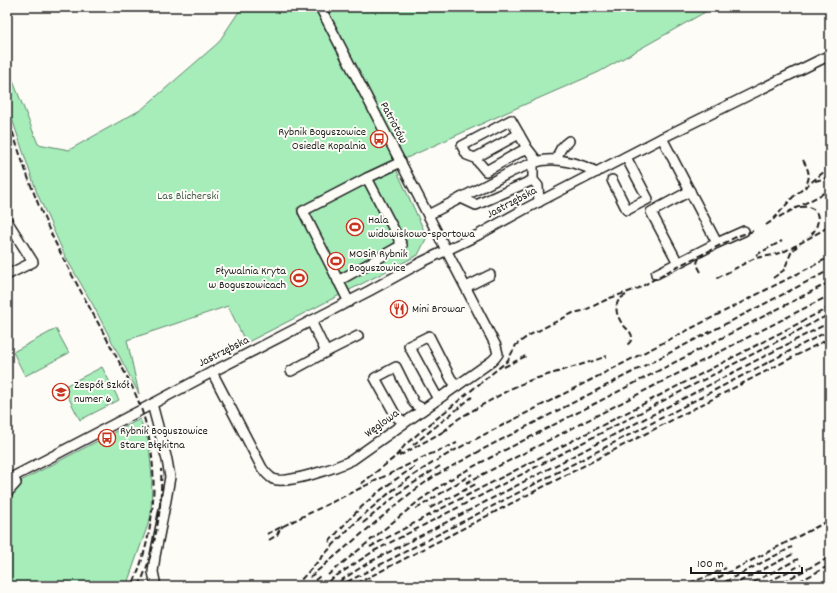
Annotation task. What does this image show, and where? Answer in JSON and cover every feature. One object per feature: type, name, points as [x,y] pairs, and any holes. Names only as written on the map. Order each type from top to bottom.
[{"type":"street","name":"Patriotów","points":[[320,7],[446,250]]},
{"type":"street","name":"Jastrzębska","points":[[10,478],[446,250],[478,235],[662,138],[699,116],[830,55]]},
{"type":"street","points":[[527,148],[486,170],[475,158],[466,155],[462,146],[512,120],[535,162],[539,202]]},
{"type":"street","points":[[475,158],[519,134]]},
{"type":"street","points":[[662,138],[717,243]]},
{"type":"street","points":[[557,159],[561,148],[569,141]]},
{"type":"street","points":[[612,180],[627,210],[648,199],[626,157]]},
{"type":"street","points":[[428,215],[513,171],[535,162],[547,159],[557,159],[589,168],[597,172]]},
{"type":"street","points":[[348,302],[303,211],[401,162]]},
{"type":"street","points":[[578,165],[578,182]]},
{"type":"street","points":[[338,281],[402,245],[367,178]]},
{"type":"street","points":[[461,198],[476,205],[523,184],[536,183],[552,195]]},
{"type":"street","points":[[678,263],[651,212],[690,191]]},
{"type":"street","points":[[7,221],[33,262],[7,275]]},
{"type":"street","points":[[656,274],[744,231]]},
{"type":"street","name":"Węglowa","points":[[212,372],[262,468],[270,476],[277,480],[290,479],[346,463],[492,361],[498,353],[496,346],[446,250]]},
{"type":"street","points":[[466,287],[490,275]]},
{"type":"street","points":[[310,321],[326,352]]},
{"type":"street","points":[[291,371],[358,336]]},
{"type":"street","points":[[438,399],[410,346],[429,336],[451,379],[457,386]]},
{"type":"street","points":[[405,422],[396,416],[376,378],[396,367],[414,403],[424,409]]},
{"type":"street","points":[[152,404],[170,477],[155,556],[153,572],[156,586]]},
{"type":"street","points":[[7,493],[16,483],[10,478]]},
{"type":"green space","name":"Las Blicherski","points":[[242,7],[714,7],[599,72],[297,208],[298,215],[396,169],[427,237],[418,255],[246,343],[228,306],[127,340],[139,394],[93,305],[65,256],[37,193],[7,104],[7,36],[13,81],[38,144],[69,150],[142,109],[218,43]]},
{"type":"green space","points":[[56,329],[69,353],[25,376],[13,352]]},
{"type":"green space","points":[[102,367],[119,400],[80,420],[63,387]]},
{"type":"green space","points":[[140,419],[149,443],[152,478],[151,516],[125,586],[7,586],[7,488]]},
{"type":"railway","points":[[7,115],[29,179],[48,227],[132,386],[145,423],[153,469],[153,493],[147,541],[141,564],[132,586]]},
{"type":"railway","points":[[803,160],[809,176],[805,186]]},
{"type":"railway","points":[[766,225],[772,221],[793,197],[830,167]]},
{"type":"railway","points":[[815,181],[830,177]]},
{"type":"railway","points":[[779,217],[830,190]]},
{"type":"railway","points":[[800,207],[812,208],[818,215],[817,225],[811,235]]},
{"type":"railway","points":[[717,278],[755,258],[785,251],[830,226]]},
{"type":"railway","points":[[396,456],[406,444],[505,363],[516,345],[528,336],[573,313],[583,311],[610,298],[637,289],[676,267],[738,236],[753,231]]},
{"type":"railway","points":[[756,255],[782,241]]},
{"type":"railway","points":[[773,278],[784,270],[791,253],[797,246]]},
{"type":"railway","points":[[701,272],[697,262],[704,255]]},
{"type":"railway","points":[[295,586],[363,515],[396,488],[432,463],[830,257]]},
{"type":"railway","points":[[310,577],[412,492],[436,475],[491,445],[830,270]]},
{"type":"railway","points":[[328,575],[420,500],[449,480],[830,282]]},
{"type":"railway","points":[[626,295],[618,302],[616,310],[620,321],[632,335],[632,338],[627,345]]},
{"type":"railway","points":[[466,483],[830,295]]},
{"type":"railway","points":[[370,547],[830,307]]},
{"type":"railway","points":[[321,586],[374,551],[830,314]]},
{"type":"railway","points":[[340,581],[368,563],[830,322]]},
{"type":"railway","points":[[347,582],[830,330]]},
{"type":"railway","points":[[356,584],[830,338]]},
{"type":"railway","points":[[504,367],[526,356]]},
{"type":"railway","points":[[443,432],[458,419],[512,388],[531,380],[607,356]]},
{"type":"railway","points":[[413,445],[472,397]]},
{"type":"railway","points":[[399,456],[448,429]]},
{"type":"railway","points":[[267,534],[426,456],[457,443]]},
{"type":"railway","points":[[361,484],[400,453]]},
{"type":"railway","points":[[329,542],[369,500],[390,483],[416,466]]},
{"type":"railway","points":[[363,523],[403,490],[440,466]]},
{"type":"railway","points":[[139,586],[145,573],[157,529],[161,498],[161,469]]},
{"type":"railway","points":[[416,509],[472,474]]},
{"type":"railway","points":[[430,508],[476,484]]},
{"type":"railway","points":[[702,586],[830,520]]},
{"type":"railway","points":[[269,540],[277,535],[283,526]]},
{"type":"railway","points":[[717,586],[792,547]]},
{"type":"railway","points":[[731,586],[795,553]]},
{"type":"railway","points":[[775,586],[830,557]]},
{"type":"railway","points":[[746,586],[798,559]]},
{"type":"railway","points":[[760,586],[801,565]]},
{"type":"railway","points":[[791,586],[830,565]]},
{"type":"railway","points":[[681,586],[726,568]]},
{"type":"railway","points":[[308,586],[320,576]]},
{"type":"place","name":"Rybnik Boguszowice Osiedle Kopalnia","points":[[379,139]]},
{"type":"place","name":"Hala widowiskowo-sportowa","points":[[355,227]]},
{"type":"place","name":"MOSiR Rybnik Boguszowice","points":[[336,261]]},
{"type":"place","name":"Pływalnia Kryta w Boguszowicach","points":[[299,278]]},
{"type":"place","name":"Mini Browar","points":[[399,309]]},
{"type":"place","name":"Zespół Szkół numer 6","points":[[61,392]]},
{"type":"place","name":"Rybnik Boguszowice Stare Błękitna","points":[[107,438]]}]
